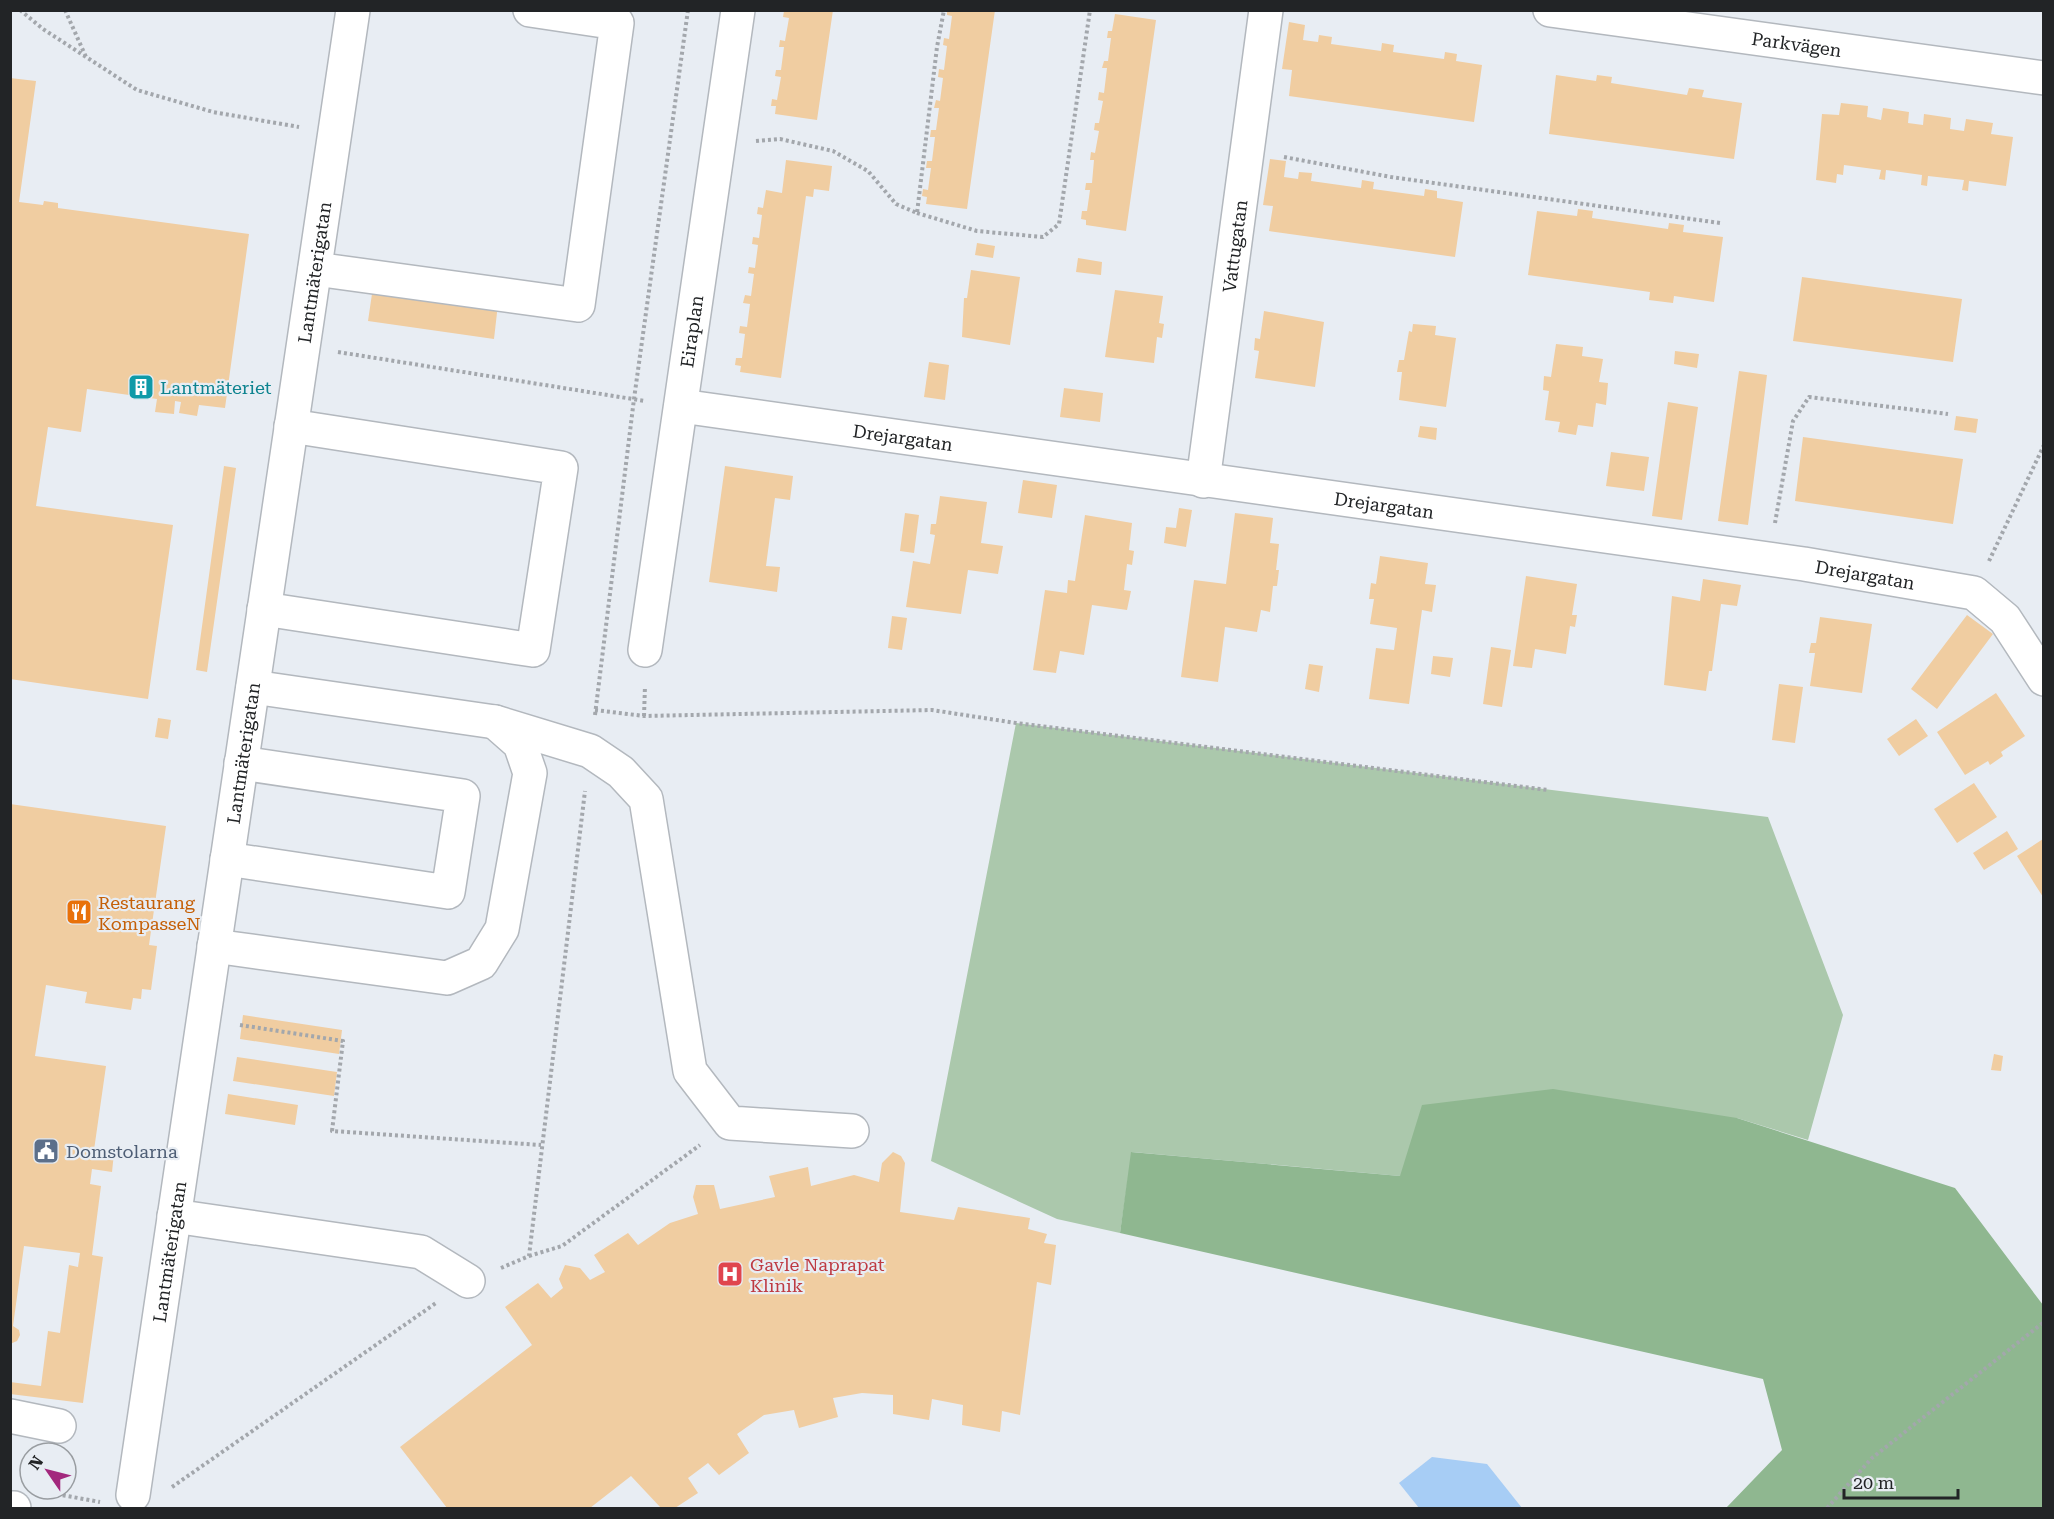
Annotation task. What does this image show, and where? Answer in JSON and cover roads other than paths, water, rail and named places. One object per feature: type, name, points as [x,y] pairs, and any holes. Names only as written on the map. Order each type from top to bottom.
[{"type":"street","name":"Lantmäterigatan","points":[[119,1499],[174,1216],[353,10]]},
{"type":"street","points":[[315,269],[578,305],[617,22],[530,10]]},
{"type":"street","name":"Eiraplan","points":[[645,650],[738,10]]},
{"type":"street","name":"Vattugatan","points":[[1203,482],[1266,10]]},
{"type":"street","name":"Parkvägen","points":[[1550,10],[2043,78]]},
{"type":"street","name":"Drejargatan","points":[[681,406],[1203,482],[1768,559],[1974,593],[2005,619],[2043,679]]},
{"type":"street","points":[[264,609],[533,650],[561,468],[291,426]]},
{"type":"street","points":[[253,687],[495,722],[590,751],[621,772],[646,800],[690,1071],[730,1123],[852,1131]]},
{"type":"street","points":[[214,946],[447,978],[481,963],[502,929],[530,773],[520,744],[495,722]]},
{"type":"street","points":[[227,859],[448,892],[463,795],[241,763]]},
{"type":"street","points":[[174,1216],[422,1252],[468,1281]]},
{"type":"street","points":[[10,1416],[59,1426]]},
{"type":"water","points":[[1432,1457],[1487,1464],[1522,1508],[1419,1508],[1399,1483]]},
{"type":"place","name":"Lantmäteriet","points":[[141,387]]},
{"type":"place","name":"Restaurang KompasseN","points":[[79,912]]},
{"type":"place","name":"Domstolarna","points":[[46,1151]]},
{"type":"place","name":"Gavle Naprapat Klinik","points":[[730,1274]]}]
